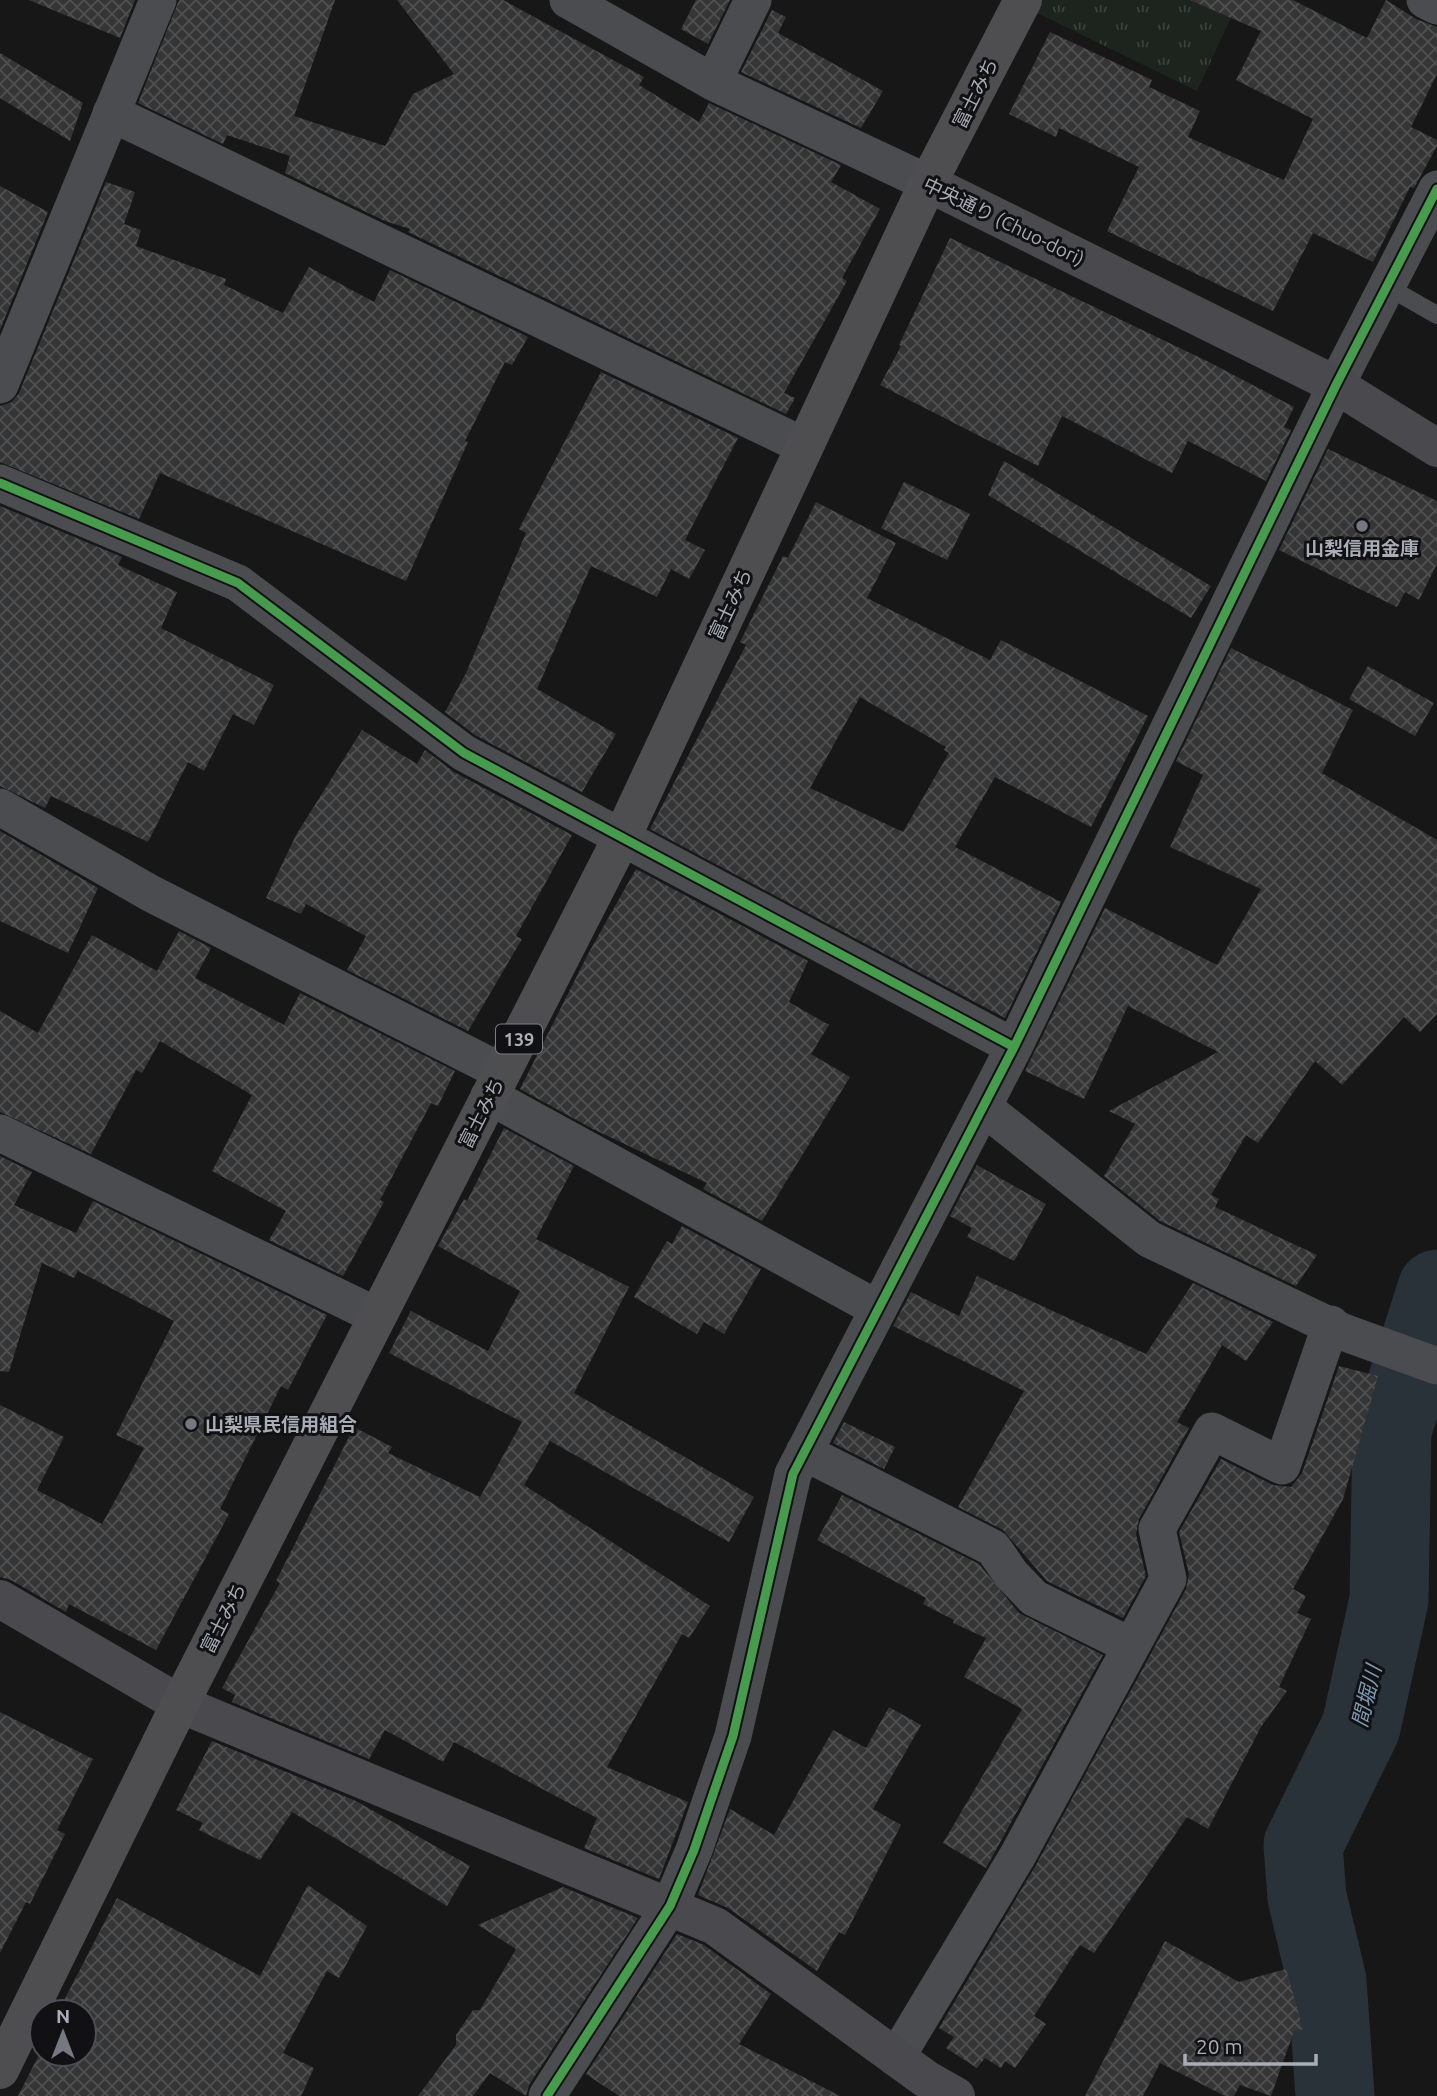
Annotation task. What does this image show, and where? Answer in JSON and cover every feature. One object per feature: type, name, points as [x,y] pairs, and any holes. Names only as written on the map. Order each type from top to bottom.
[{"type":"highway","name":"富士みち","points":[[0,2070],[180,1704],[622,837],[928,183],[1023,0]]},
{"type":"street","points":[[0,385],[158,0]]},
{"type":"street","name":"中央通り (Chuo-dori)","points":[[568,0],[713,82],[928,183],[1336,385],[1437,448]]},
{"type":"street","points":[[713,82],[753,0]]},
{"type":"street","points":[[1425,0],[1437,6]]},
{"type":"street","points":[[111,113],[804,446]]},
{"type":"street","points":[[547,2096],[670,1906],[694,1850],[733,1736],[793,1474],[1014,1047],[1336,385],[1437,189]]},
{"type":"street","points":[[0,483],[238,583],[464,753],[1014,1047]]},
{"type":"street","points":[[0,807],[495,1084],[878,1309]]},
{"type":"street","points":[[983,1107],[1149,1239],[1337,1328],[1437,1366]]},
{"type":"street","points":[[0,1133],[377,1316]]},
{"type":"street","points":[[0,1599],[180,1704],[715,1926],[924,2082],[1018,1855],[1168,1579],[1157,1529],[1212,1431],[1282,1466],[1337,1328]]},
{"type":"street","points":[[804,1452],[993,1548],[1011,1574],[1034,1598],[1130,1646]]},
{"type":"lane","points":[[1388,287],[1437,315]]},
{"type":"green space","points":[[1032,0],[1239,0],[1197,91],[1027,8]]},
{"type":"building","points":[[29,0],[135,0],[120,38]]},
{"type":"building","points":[[179,0],[335,0],[294,116],[385,146],[413,94],[454,74],[397,0],[503,0],[644,77],[639,85],[699,122],[709,103],[841,165],[831,182],[880,209],[842,278],[847,281],[784,393],[795,398],[786,414],[408,232],[410,229],[385,221],[285,173],[290,156],[227,135],[223,144],[138,103]]},
{"type":"building","points":[[696,0],[730,0],[708,44],[681,29]]},
{"type":"building","points":[[1190,0],[1293,0],[1367,38],[1386,0],[1416,19],[1437,27],[1437,74],[1411,127],[1437,140],[1437,146],[1414,188],[1410,187],[1373,262],[1313,233],[1273,311],[1107,231],[1139,167],[1059,128],[1056,137],[1009,114],[1050,32],[1152,80],[1149,87],[1200,111],[1188,137],[1284,180],[1313,119],[1236,80],[1261,31]]},
{"type":"building","points":[[772,10],[786,17],[778,33],[883,91],[861,128],[741,72]]},
{"type":"building","points":[[0,53],[83,103],[70,141],[0,98]]},
{"type":"building","points":[[106,182],[135,192],[124,224],[141,230],[136,246],[226,279],[224,285],[283,313],[309,267],[374,302],[390,270],[528,337],[512,365],[505,362],[465,441],[468,442],[406,581],[160,473],[139,519],[0,462],[0,406],[12,402],[19,393]]},
{"type":"building","points":[[0,186],[48,212],[0,330]]},
{"type":"building","points":[[950,238],[1209,362],[1294,407],[1284,427],[1291,430],[1266,481],[1188,441],[1172,473],[1062,416],[1038,466],[880,385],[901,346],[899,345]]},
{"type":"building","points":[[601,372],[738,438],[685,540],[705,550],[689,579],[671,569],[657,597],[591,566],[537,689],[616,734],[582,792],[475,735],[445,712],[466,673],[526,533],[519,529]]},
{"type":"building","points":[[1328,449],[1437,501],[1437,564],[1419,600],[1405,592],[1397,607],[1279,550]]},
{"type":"building","points":[[1004,461],[1211,586],[1191,618],[988,495]]},
{"type":"building","points":[[904,482],[970,514],[947,560],[881,528]]},
{"type":"building","points":[[816,502],[896,543],[867,598],[990,660],[1001,640],[1148,716],[1091,827],[995,777],[955,847],[1061,902],[1005,1018],[650,829],[746,645],[740,642],[783,556],[788,558]],"holes":[[[860,697],[946,747],[944,750],[949,753],[903,832],[810,788]]]},
{"type":"building","points":[[0,506],[122,557],[118,565],[177,592],[161,628],[274,685],[254,725],[233,714],[204,771],[188,762],[148,842],[51,796],[45,808],[0,786]]},
{"type":"building","points":[[1231,648],[1353,710],[1322,773],[1437,840],[1437,1014],[1420,1032],[1404,1017],[1342,1085],[1315,1061],[1258,1143],[1246,1135],[1211,1195],[1219,1199],[1215,1207],[1317,1255],[1296,1286],[1160,1221],[1104,1176],[1135,1124],[1109,1111],[1218,1052],[1128,1006],[1084,1099],[1025,1071],[1105,908],[1217,965],[1261,889],[1170,847],[1203,775],[1176,761]]},
{"type":"building","points":[[1368,666],[1434,703],[1415,736],[1349,699]]},
{"type":"building","points":[[362,730],[417,764],[425,750],[454,772],[572,835],[516,936],[522,939],[468,1031],[347,970],[366,936],[306,904],[301,914],[266,898],[296,835]]},
{"type":"building","points":[[0,831],[98,888],[68,953],[0,921]]},
{"type":"building","points":[[636,869],[808,961],[789,1002],[829,1025],[811,1054],[850,1077],[762,1221],[703,1189],[707,1183],[593,1129],[520,1089],[588,954]]},
{"type":"building","points":[[179,931],[211,948],[195,978],[284,1025],[300,993],[455,1071],[438,1106],[431,1103],[380,1200],[384,1202],[343,1276],[269,1240],[286,1211],[212,1171],[252,1095],[160,1041],[142,1073],[136,1070],[91,1154],[0,1112],[0,1011],[38,1033],[92,935],[157,971]]},
{"type":"building","points":[[504,1128],[574,1166],[536,1239],[629,1287],[574,1393],[754,1497],[729,1542],[550,1441],[524,1485],[710,1606],[689,1638],[682,1634],[607,1767],[688,1802],[659,1879],[584,1848],[597,1818],[454,1742],[443,1762],[385,1730],[369,1759],[232,1702],[235,1695],[222,1688],[280,1583],[276,1581],[354,1427],[392,1447],[388,1453],[480,1497],[522,1422],[389,1353],[411,1311],[488,1351],[520,1291],[438,1246],[464,1199],[467,1201]]},
{"type":"building","points":[[0,1156],[32,1172],[14,1205],[76,1233],[93,1201],[327,1315],[288,1390],[281,1386],[220,1509],[229,1514],[156,1650],[69,1604],[66,1612],[11,1580],[0,1577],[0,1405],[64,1437],[37,1490],[102,1524],[144,1448],[116,1435],[174,1321],[78,1271],[74,1278],[42,1263],[9,1372],[0,1371]]},
{"type":"building","points":[[977,1165],[1046,1204],[1014,1261],[967,1237],[972,1228],[950,1216]]},
{"type":"building","points":[[682,1226],[761,1269],[724,1334],[704,1322],[697,1334],[634,1297],[667,1241],[672,1244]]},
{"type":"building","points":[[977,1276],[1146,1354],[1193,1283],[1273,1322],[1246,1361],[1222,1345],[1177,1422],[1189,1428],[1139,1519],[1136,1534],[1146,1576],[1123,1618],[1047,1581],[1003,1530],[958,1507],[1024,1391],[893,1326],[911,1292],[959,1316]]},
{"type":"building","points":[[1339,1366],[1378,1376],[1343,1499],[1293,1589],[1306,1596],[1297,1613],[1311,1619],[1279,1687],[1287,1691],[1261,1727],[1208,1829],[1187,1817],[1094,1953],[1080,1945],[1034,2016],[1046,2024],[1015,2068],[1005,2061],[1001,2068],[985,2058],[977,2068],[946,2048],[954,2037],[939,2028],[1036,1865],[1186,1589],[1189,1574],[1179,1532],[1221,1459],[1273,1485],[1291,1487],[1302,1473]]},
{"type":"building","points":[[844,1422],[895,1447],[884,1469],[833,1443]]},
{"type":"building","points":[[842,1495],[979,1564],[1019,1613],[1103,1655],[986,1868],[943,1843],[1022,1709],[964,1677],[986,1638],[953,1623],[954,1620],[923,1604],[926,1598],[817,1540]]},
{"type":"building","points":[[889,1707],[921,1725],[873,1809],[901,1825],[845,1935],[839,1932],[817,1971],[728,1908],[698,1895],[730,1809],[774,1835],[833,1730],[866,1748]]},
{"type":"building","points":[[0,1712],[93,1759],[57,1830],[65,1834],[30,1904],[26,1902],[0,1953]]},
{"type":"building","points":[[212,1741],[356,1801],[470,1866],[447,1906],[292,1812],[260,1860],[199,1830],[203,1823],[176,1810]]},
{"type":"building","points":[[308,1885],[367,1926],[339,1978],[327,1971],[283,2053],[314,2068],[301,2096],[18,2096],[32,2068],[98,2068],[98,1998],[65,1998],[117,1898],[260,1976]]},
{"type":"building","points":[[563,1887],[638,1918],[529,2085],[526,2096],[490,2073],[473,2096],[418,2096],[456,2045],[456,2035],[473,2010],[480,2010],[516,1949],[478,1925]]},
{"type":"building","points":[[677,1934],[704,1945],[771,1994],[739,2044],[840,2096],[619,2096],[586,2074]]},
{"type":"building","points":[[1165,1941],[1239,1982],[1286,1969],[1303,2029],[1294,2031],[1271,2096],[1240,2085],[1234,2096],[1225,2096],[1160,2063],[1143,2096],[1085,2096]]},
{"type":"waterway","name":"間堀川","points":[[1335,2096],[1327,1981],[1307,1897],[1303,1845],[1361,1727],[1389,1600],[1392,1430],[1437,1289]]},
{"type":"cycle path","points":[[547,2096],[670,1906],[694,1850],[733,1736],[793,1474],[1014,1047],[1336,385],[1437,189]]},
{"type":"cycle path","points":[[0,483],[238,583],[464,753],[1014,1047]]},
{"type":"place","name":"山梨信用金庫","points":[[1362,526]]},
{"type":"place","name":"山梨県民信用組合","points":[[191,1424]]}]
